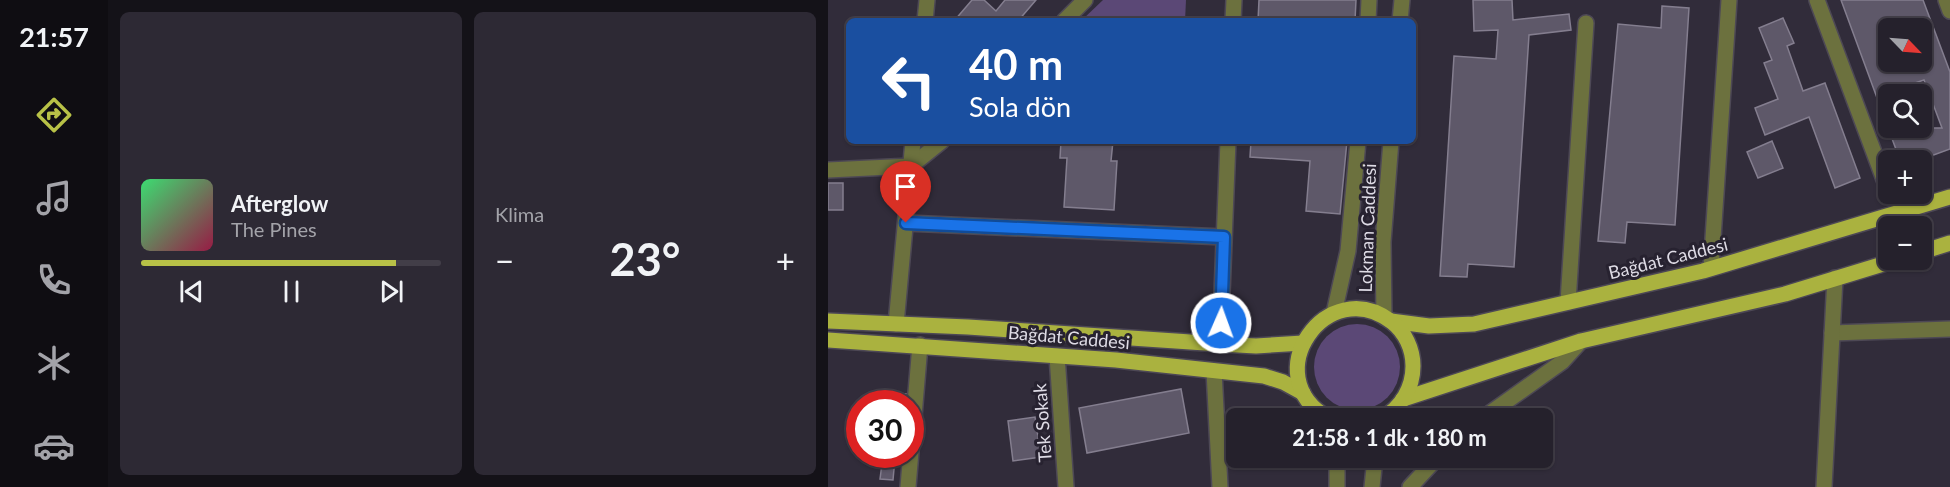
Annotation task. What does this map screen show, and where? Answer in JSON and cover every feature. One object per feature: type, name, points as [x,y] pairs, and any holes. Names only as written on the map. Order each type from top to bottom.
[{"type":"main road","name":"Bağdat Caddesi","points":[[1334,314],[1359,309],[1387,319],[1429,326],[1474,324],[1710,268],[1950,197]]},
{"type":"main road","points":[[1932,249],[1950,243]]},
{"type":"main road","points":[[1403,399],[1581,341],[1785,294],[1878,265]]},
{"type":"main road","points":[[1316,408],[1303,393],[1298,368],[1303,343],[1319,322],[1334,314]]},
{"type":"main road","points":[[1387,319],[1403,334],[1412,358],[1411,384],[1403,399],[1394,408]]},
{"type":"main road","name":"Bağdat Caddesi","points":[[828,321],[968,327],[1256,346],[1303,343]]},
{"type":"main road","name":"Bağdat Caddesi","points":[[828,340],[1058,356],[1214,371],[1275,379],[1303,393]]},
{"type":"street","points":[[925,18],[927,0]]},
{"type":"street","points":[[1067,18],[1084,0]]},
{"type":"street","points":[[1233,18],[1234,0]]},
{"type":"street","points":[[1368,18],[1369,0]]},
{"type":"street","points":[[1400,18],[1402,0]]},
{"type":"street","points":[[1710,268],[1729,0]]},
{"type":"street","points":[[1817,0],[1878,163]]},
{"type":"street","points":[[1946,0],[1950,11]]},
{"type":"street","points":[[1568,302],[1586,23]]},
{"type":"street","points":[[896,324],[913,144]]},
{"type":"street","points":[[828,170],[911,166],[938,144]]},
{"type":"street","points":[[1220,344],[1228,144]]},
{"type":"street","name":"Lokman Caddesi","points":[[1334,314],[1348,251],[1358,144]]},
{"type":"street","name":"Lokman Caddesi","points":[[1387,319],[1383,242],[1391,144]]},
{"type":"street","points":[[1894,204],[1897,213]]},
{"type":"street","points":[[906,223],[1224,237]]},
{"type":"street","points":[[1824,487],[1835,278]]},
{"type":"street","points":[[1832,333],[1950,329]]},
{"type":"street","points":[[1497,408],[1562,362],[1581,341]]},
{"type":"street","points":[[908,487],[920,345]]},
{"type":"street","name":"Tek Sokak","points":[[1058,356],[1066,487]]},
{"type":"street","points":[[1214,371],[1220,487]]},
{"type":"street","points":[[1337,468],[1337,487]]},
{"type":"street","points":[[1372,487],[1374,468]]},
{"type":"street","points":[[1410,487],[1428,468]]},
{"type":"shaded area","points":[[1103,0],[1186,0],[1185,18],[1084,18]]},
{"type":"shaded area","points":[[1349,325],[1365,325],[1381,331],[1393,343],[1399,359],[1399,375],[1393,391],[1381,403],[1369,408],[1345,408],[1333,403],[1321,391],[1315,375],[1315,359],[1321,343],[1333,331]]},
{"type":"building","points":[[972,0],[984,0],[996,11],[1005,0],[1036,0],[1021,18],[957,18]]},
{"type":"building","points":[[1259,0],[1356,0],[1355,18],[1258,18]]},
{"type":"building","points":[[1473,0],[1512,0],[1513,20],[1569,14],[1571,30],[1529,35],[1514,267],[1468,264],[1467,277],[1440,276],[1454,56],[1496,59],[1498,30],[1474,31]]},
{"type":"building","points":[[1841,0],[1923,0],[1930,18],[1878,18],[1878,72],[1932,72],[1932,24],[1950,72],[1950,149],[1932,156],[1932,150],[1896,150],[1892,138],[1932,138],[1932,128],[1942,128],[1932,101],[1932,84],[1926,84],[1924,80],[1912,84],[1878,84],[1878,101]]},
{"type":"building","points":[[1662,6],[1689,8],[1675,225],[1627,222],[1625,243],[1598,241],[1618,24],[1661,28]]},
{"type":"building","points":[[1783,18],[1794,43],[1787,46],[1803,91],[1825,83],[1860,178],[1835,188],[1809,117],[1765,135],[1755,108],[1778,99],[1764,63],[1772,60],[1759,28]]},
{"type":"building","points":[[1772,141],[1783,168],[1758,178],[1747,152]]},
{"type":"building","points":[[1061,144],[1113,144],[1111,161],[1117,161],[1114,210],[1064,207],[1067,158],[1060,158]]},
{"type":"building","points":[[1251,144],[1347,144],[1340,214],[1306,211],[1310,161],[1250,157]]},
{"type":"building","points":[[828,183],[843,183],[843,210],[828,210]]},
{"type":"building","points":[[1181,389],[1189,433],[1087,453],[1079,408]]},
{"type":"building","points":[[1035,417],[1041,457],[1013,461],[1008,421]]},
{"type":"building","points":[[881,468],[894,468],[893,480],[880,479]]},
{"type":"route","points":[[906,223],[1224,237],[1221,323]]}]
